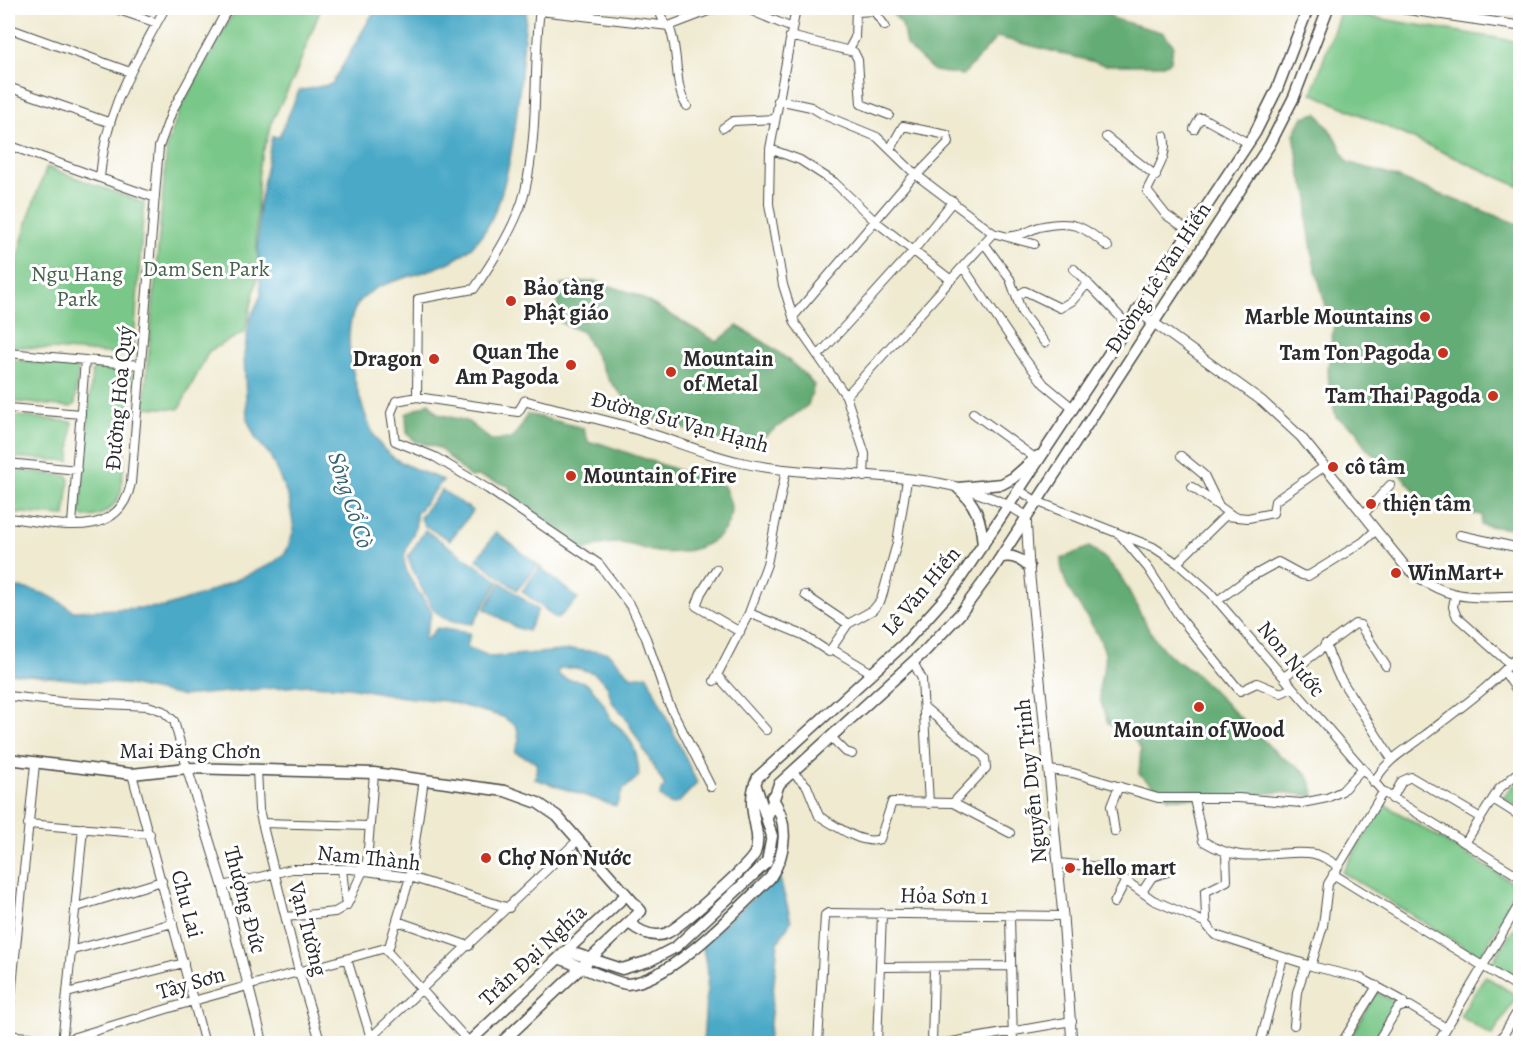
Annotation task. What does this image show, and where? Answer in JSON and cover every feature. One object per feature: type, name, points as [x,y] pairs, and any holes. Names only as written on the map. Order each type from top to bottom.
[{"type":"main road","name":"Đường Lê Văn Hiến","points":[[1073,408],[1248,143],[1277,89],[1308,8]]},
{"type":"main road","name":"Đường Lê Văn Hiến","points":[[999,558],[1270,144],[1296,94],[1328,8]]},
{"type":"main road","name":"Lê Văn Hiến","points":[[755,783],[764,770],[872,673],[938,608],[1010,505],[1073,408]]},
{"type":"main road","points":[[958,488],[1002,484],[1013,478],[1045,451]]},
{"type":"main road","points":[[958,488],[971,500],[979,514],[983,545]]},
{"type":"main road","points":[[999,558],[1006,555],[1016,558],[1029,567]]},
{"type":"main road","name":"Lê Văn Hiến","points":[[772,797],[778,784],[914,662],[960,614],[999,558]]},
{"type":"main road","name":"Mai Đăng Chơn","points":[[8,759],[132,774],[188,768],[257,769],[374,773],[474,785],[523,797],[557,816],[641,911]]},
{"type":"main road","points":[[563,954],[591,959],[622,969],[649,961],[676,947],[767,862],[772,836],[755,783]]},
{"type":"main road","points":[[629,923],[649,934],[667,933],[744,866],[757,846],[750,797],[755,783]]},
{"type":"main road","points":[[767,818],[772,797]]},
{"type":"main road","points":[[563,954],[582,967],[626,984],[658,974],[683,958],[770,878],[783,854],[784,843],[780,809],[772,797]]},
{"type":"main road","name":"Trần Đại Nghĩa","points":[[469,1043],[626,895]]},
{"type":"main road","name":"Trần Đại Nghĩa","points":[[500,1044],[641,911]]},
{"type":"main road","points":[[667,933],[676,947]]},
{"type":"street","points":[[113,8],[157,23]]},
{"type":"street","points":[[100,177],[108,122],[130,72],[165,8]]},
{"type":"street","name":"Đường Hòa Quý","points":[[8,518],[72,524],[104,522],[124,504],[131,483],[153,197],[159,147],[166,125],[228,8]]},
{"type":"street","points":[[658,8],[678,52],[681,97],[687,106]]},
{"type":"street","points":[[711,787],[668,702],[646,638],[632,608],[599,564],[435,457],[395,441],[391,413],[396,401],[417,397],[418,299],[474,289],[518,211],[525,192],[535,118],[540,9],[667,25],[716,8]]},
{"type":"street","points":[[745,8],[791,32],[849,49],[856,54],[861,104],[889,115]]},
{"type":"street","points":[[796,8],[770,149],[769,204],[783,285],[793,317],[846,396],[865,454],[864,477]]},
{"type":"street","points":[[1401,8],[1521,26]]},
{"type":"street","points":[[849,49],[855,38],[856,10],[874,11],[885,26]]},
{"type":"street","points":[[8,28],[130,72]]},
{"type":"street","points":[[8,87],[108,122]]},
{"type":"street","points":[[778,100],[811,107],[826,116],[877,137],[916,174],[993,233],[1034,244]]},
{"type":"street","points":[[1194,129],[1203,118],[1248,143]]},
{"type":"street","points":[[723,128],[733,121],[750,122],[775,119]]},
{"type":"street","points":[[793,317],[916,174],[949,142],[947,135],[903,126],[890,149]]},
{"type":"street","points":[[1164,136],[1165,148],[1161,166],[1147,191],[1166,215],[1190,231]]},
{"type":"street","points":[[1106,137],[1156,176]]},
{"type":"street","points":[[8,145],[153,197]]},
{"type":"street","points":[[770,149],[800,160],[826,177],[875,221],[951,280]]},
{"type":"street","points":[[818,356],[914,250],[953,201]]},
{"type":"street","points":[[1005,236],[1017,236],[1040,227],[1075,225],[1086,228],[1108,247]]},
{"type":"street","points":[[846,396],[993,233]]},
{"type":"street","points":[[984,243],[1010,279],[1029,323],[1045,343]]},
{"type":"street","points":[[963,267],[1044,384],[1073,408]]},
{"type":"street","points":[[1074,269],[1127,324]]},
{"type":"street","points":[[1016,296],[1024,291],[1054,308],[1060,308],[1072,301],[1088,283]]},
{"type":"street","points":[[1136,310],[1262,401],[1301,437],[1415,576],[1433,588],[1455,596],[1521,596]]},
{"type":"street","points":[[8,353],[140,365]]},
{"type":"street","points":[[72,524],[85,360]]},
{"type":"street","name":"Đường Sư Vạn Hạnh","points":[[417,397],[518,412],[525,401],[647,432],[738,462],[786,470],[907,480],[958,488],[1010,505],[1026,516]]},
{"type":"street","points":[[8,408],[81,414]]},
{"type":"street","points":[[973,413],[1035,458]]},
{"type":"street","points":[[1181,456],[1205,477],[1218,506]]},
{"type":"street","points":[[8,463],[76,470]]},
{"type":"street","points":[[1177,562],[1225,516],[1248,518],[1273,513],[1275,501],[1325,466]]},
{"type":"street","points":[[766,730],[715,678],[749,613],[774,540],[776,507],[786,470]]},
{"type":"street","points":[[749,613],[803,635],[829,652],[848,624],[873,610],[881,600],[897,543],[907,480]]},
{"type":"street","points":[[1364,514],[1390,485]]},
{"type":"street","points":[[1192,487],[1233,516]]},
{"type":"street","name":"Non Nước","points":[[1019,490],[1036,501],[1120,536],[1153,547],[1177,562],[1217,601],[1383,792],[1521,877]]},
{"type":"street","name":"Nguyễn Duy Trinh","points":[[1026,516],[1063,916],[1072,1044]]},
{"type":"street","points":[[1217,601],[1278,562],[1308,576],[1363,542],[1377,530]]},
{"type":"street","points":[[1460,535],[1521,548]]},
{"type":"street","points":[[1120,536],[1152,572],[1181,619],[1240,691],[1257,683],[1281,693],[1292,688]]},
{"type":"street","points":[[717,568],[701,593],[696,606],[740,632]]},
{"type":"street","points":[[805,595],[848,624]]},
{"type":"street","points":[[1455,596],[1453,607],[1457,617],[1478,639],[1511,665]]},
{"type":"street","points":[[1284,677],[1325,644],[1358,624],[1386,666]]},
{"type":"street","points":[[1325,644],[1338,675],[1391,758]]},
{"type":"street","points":[[832,649],[872,673]]},
{"type":"street","points":[[1374,783],[1391,758],[1422,738],[1511,665],[1521,653]]},
{"type":"street","points":[[914,662],[922,678],[929,804]]},
{"type":"street","points":[[1504,671],[1521,695]]},
{"type":"street","points":[[8,696],[62,702],[148,706],[163,711],[174,721],[188,768]]},
{"type":"street","points":[[924,707],[985,758],[986,768],[954,803]]},
{"type":"street","points":[[831,737],[846,752],[852,754]]},
{"type":"street","points":[[8,1023],[35,764]]},
{"type":"street","name":"Thượng Đức","points":[[188,768],[222,886],[263,1044]]},
{"type":"street","name":"Vạn Tường","points":[[257,769],[262,823],[299,972],[321,1044]]},
{"type":"street","points":[[1049,770],[1073,773],[1158,798],[1315,801],[1342,791],[1362,769]]},
{"type":"street","points":[[1465,843],[1499,789],[1521,771]]},
{"type":"street","points":[[792,772],[807,786],[819,816],[871,841],[882,838],[892,802],[954,803],[1010,833]]},
{"type":"street","points":[[286,916],[330,913],[346,906],[367,862],[374,773]]},
{"type":"street","name":"Chu Lai","points":[[132,774],[205,1044]]},
{"type":"street","points":[[1392,799],[1402,781],[1411,777],[1481,818]]},
{"type":"street","points":[[424,779],[410,877],[389,947],[384,948],[469,1043]]},
{"type":"street","points":[[1115,832],[1111,807],[1119,786]]},
{"type":"street","points":[[1294,1025],[1298,992],[1323,926],[1327,889],[1333,874],[1383,792]]},
{"type":"street","points":[[1194,799],[1203,841],[1226,853],[1240,856],[1310,853],[1338,867]]},
{"type":"street","points":[[1493,799],[1521,816]]},
{"type":"street","points":[[262,823],[369,826]]},
{"type":"street","points":[[28,824],[150,834]]},
{"type":"street","points":[[62,1042],[73,950],[83,828]]},
{"type":"street","points":[[347,959],[368,1041],[578,840]]},
{"type":"street","points":[[1204,922],[1206,919],[1205,892],[1227,881],[1226,853]]},
{"type":"street","points":[[1058,863],[1108,868],[1165,907],[1204,922],[1215,935],[1308,966],[1361,978],[1403,1001],[1404,1006]]},
{"type":"street","name":"Nam Thành","points":[[222,886],[292,869],[342,869],[410,877],[509,908]]},
{"type":"street","points":[[342,869],[346,906]]},
{"type":"street","points":[[1142,892],[1152,877],[1170,871]]},
{"type":"street","points":[[1333,874],[1521,989]]},
{"type":"street","points":[[1114,903],[1126,880]]},
{"type":"street","points":[[77,907],[162,881]]},
{"type":"street","points":[[1437,1044],[1521,903]]},
{"type":"street","name":"Hỏa Sơn 1","points":[[818,1044],[825,915],[835,912],[1063,916]]},
{"type":"street","points":[[877,1044],[882,913]]},
{"type":"street","points":[[1010,916],[1013,1044]]},
{"type":"street","points":[[397,921],[469,946]]},
{"type":"street","points":[[73,950],[173,922]]},
{"type":"street","name":"Tây Sơn","points":[[8,1035],[62,1042],[193,1001],[384,948]]},
{"type":"street","points":[[1260,1044],[1283,958]]},
{"type":"street","points":[[67,993],[184,963]]},
{"type":"street","points":[[880,967],[1011,966]]},
{"type":"street","points":[[932,1044],[934,968]]},
{"type":"street","points":[[1341,1044],[1377,986]]},
{"type":"street","points":[[1376,1044],[1398,1008],[1404,1006],[1410,1006],[1446,1028]]},
{"type":"street","points":[[1498,1044],[1521,1006]]},
{"type":"street","points":[[940,1044],[1072,1021]]},
{"type":"green space","name":"Dam Sen Park","points":[[236,8],[321,8],[294,78],[273,119],[259,165],[256,236],[259,271],[245,332],[209,351],[179,409],[144,407],[167,146],[180,109]]},
{"type":"green space","points":[[887,8],[1100,8],[1115,19],[1164,33],[1173,45],[1171,61],[1163,65],[1106,65],[997,37],[963,75],[934,71],[906,45],[902,24]]},
{"type":"green space","points":[[1340,12],[1520,42],[1520,187],[1312,93]]},
{"type":"green space","name":"Marble Mountains","points":[[1317,113],[1337,140],[1347,162],[1393,176],[1520,225],[1520,530],[1481,525],[1482,515],[1450,511],[1421,498],[1400,474],[1390,470],[1364,446],[1357,430],[1336,417],[1329,386],[1328,367],[1334,324],[1327,310],[1314,263],[1307,218],[1309,197],[1301,177],[1294,134],[1303,117]]},
{"type":"green space","name":"Ngu Hang Park","points":[[47,167],[144,203],[133,355],[8,346],[10,300],[18,255]]},
{"type":"green space","points":[[595,281],[635,294],[717,342],[737,326],[748,332],[787,359],[814,385],[808,405],[762,438],[721,440],[658,421],[629,403],[609,380],[583,332],[561,323],[557,306],[561,285]]},
{"type":"green space","points":[[8,359],[76,366],[78,370],[75,404],[71,407],[8,401]]},
{"type":"green space","points":[[95,368],[127,371],[132,375],[121,492],[107,511],[97,516],[84,517],[80,514],[92,372]]},
{"type":"green space","points":[[429,403],[438,414],[467,421],[491,440],[511,439],[521,427],[527,414],[583,428],[589,443],[599,443],[724,486],[731,505],[729,521],[715,539],[705,545],[681,552],[657,552],[621,543],[611,543],[596,546],[577,555],[569,551],[549,531],[514,504],[509,486],[478,476],[470,477],[439,448],[415,441],[407,433],[406,414]]},
{"type":"green space","points":[[8,415],[72,422],[70,461],[8,457]]},
{"type":"green space","points":[[8,469],[68,476],[65,516],[8,512]]},
{"type":"green space","points":[[1089,547],[1116,570],[1147,626],[1169,655],[1196,674],[1278,754],[1304,772],[1310,780],[1315,796],[1280,792],[1219,798],[1169,798],[1139,774],[1141,749],[1130,733],[1108,724],[1101,704],[1099,693],[1105,663],[1104,650],[1062,572],[1061,559]]},
{"type":"green space","points":[[1520,779],[1520,808],[1503,797]]},
{"type":"green space","points":[[1384,804],[1520,887],[1480,957],[1342,872]]},
{"type":"green space","points":[[1520,919],[1520,982],[1491,964]]},
{"type":"green space","points":[[1485,976],[1517,996],[1492,1036],[1460,1016]]},
{"type":"green space","points":[[1376,992],[1396,1003],[1372,1043],[1347,1044]]},
{"type":"water","name":"Sông Cổ Cò","points":[[376,8],[527,8],[511,152],[497,207],[486,229],[465,252],[440,266],[388,283],[367,294],[353,314],[349,345],[358,392],[377,441],[395,459],[443,480],[416,514],[414,532],[404,561],[409,576],[432,612],[424,639],[426,640],[437,628],[470,633],[467,647],[491,657],[573,650],[607,652],[632,677],[647,675],[697,783],[679,802],[671,805],[660,796],[665,786],[625,717],[612,702],[607,685],[594,673],[576,668],[560,668],[557,673],[567,679],[588,684],[604,706],[611,721],[629,738],[635,751],[639,776],[623,790],[616,806],[535,779],[537,763],[515,752],[519,740],[517,727],[503,717],[446,701],[403,697],[349,687],[309,685],[181,696],[130,685],[8,673],[8,588],[43,593],[73,611],[165,607],[204,594],[272,564],[286,552],[294,530],[289,499],[270,455],[256,439],[247,419],[244,355],[250,319],[261,295],[258,245],[259,207],[272,137],[279,137],[299,91],[332,84]]},
{"type":"water","points":[[442,490],[473,511],[450,540],[425,526],[420,517]]},
{"type":"water","points":[[425,530],[499,581],[473,624],[440,616],[421,586],[408,557]]},
{"type":"water","points":[[496,532],[538,565],[517,590],[477,559]]},
{"type":"water","points":[[540,567],[578,599],[557,619],[522,591]]},
{"type":"water","points":[[501,582],[538,610],[528,631],[515,627],[485,609]]},
{"type":"water","points":[[779,875],[791,921],[778,942],[768,1043],[703,1043],[708,974],[702,944],[763,889],[772,885]]},
{"type":"place","name":"Bảo tàng Phật giáo","points":[[511,301]]},
{"type":"place","name":"Marble Mountains","points":[[1425,317]]},
{"type":"place","name":"Tam Ton Pagoda","points":[[1443,353]]},
{"type":"place","name":"Dragon","points":[[434,359]]},
{"type":"place","name":"Quan The Am Pagoda","points":[[571,365]]},
{"type":"place","name":"Mountain of Metal","points":[[671,372]]},
{"type":"place","name":"Tam Thai Pagoda","points":[[1493,396]]},
{"type":"place","name":"cô tâm","points":[[1333,467]]},
{"type":"place","name":"Mountain of Fire","points":[[571,476]]},
{"type":"place","name":"thiện tâm","points":[[1371,504]]},
{"type":"place","name":"WinMart+","points":[[1396,573]]},
{"type":"place","name":"Mountain of Wood","points":[[1199,707]]},
{"type":"place","name":"Chợ Non Nước","points":[[486,858]]},
{"type":"place","name":"hello mart","points":[[1070,868]]}]
